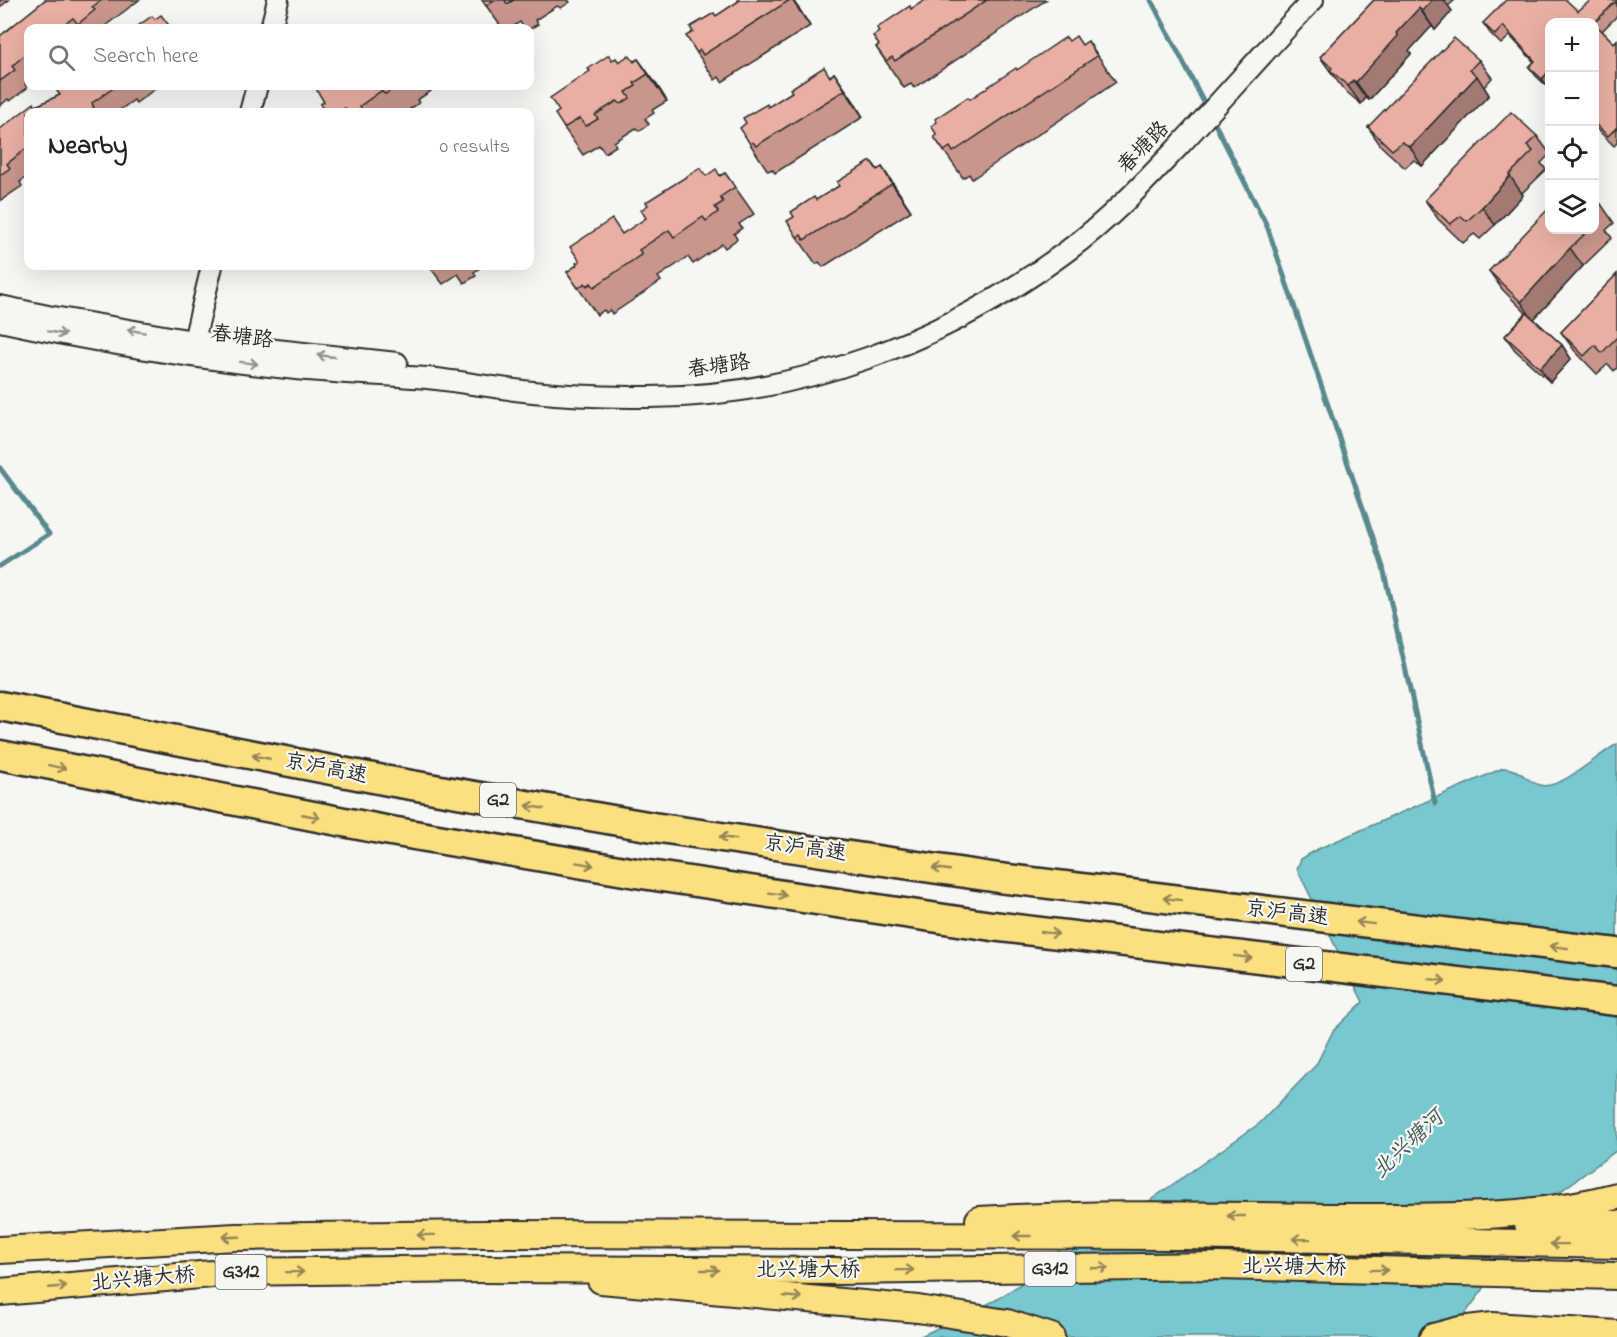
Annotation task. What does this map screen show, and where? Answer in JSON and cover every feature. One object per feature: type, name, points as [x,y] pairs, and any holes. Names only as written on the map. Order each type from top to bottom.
[{"type":"highway","name":"京沪高速","points":[[0,706],[441,790],[652,827],[999,878],[1617,953]]},
{"type":"highway","name":"G2","points":[[0,755],[385,830],[642,874],[992,926],[1617,1001]]},
{"type":"main road","points":[[484,1234],[948,1222],[1044,1216],[1420,1217],[1504,1214],[1550,1209],[1617,1196]]},
{"type":"main road","points":[[1420,1217],[1542,1225],[1617,1224]]},
{"type":"main road","name":"北兴塘大桥","points":[[0,1250],[236,1237],[484,1234],[1184,1236],[1617,1245]]},
{"type":"main road","name":"北兴塘大桥","points":[[0,1292],[237,1272],[484,1269],[839,1271],[1219,1266],[1617,1276]]},
{"type":"main road","points":[[484,1269],[918,1309],[1007,1323],[1051,1337]]},
{"type":"main road","points":[[1433,1337],[1460,1330],[1493,1326],[1617,1334]]},
{"type":"street","points":[[272,24],[279,0]]},
{"type":"street","name":"春塘路","points":[[0,321],[45,331],[192,349],[609,389],[672,390],[737,382],[793,371],[872,349],[931,322],[1000,286],[1064,242],[1124,191],[1190,128],[1301,0]]},
{"type":"street","name":"春塘路","points":[[1230,83],[1313,0]]},
{"type":"street","points":[[251,108],[256,90]]},
{"type":"street","points":[[192,349],[211,270]]},
{"type":"street","name":"春塘路","points":[[0,306],[192,349]]},
{"type":"water","name":"北兴塘河","points":[[1617,744],[1617,1150],[1550,1199],[1448,1337],[919,1337],[996,1300],[1132,1213],[1260,1123],[1316,1065],[1333,1031],[1363,1002],[1297,869],[1301,859],[1318,849],[1503,768],[1519,772],[1540,785],[1558,783]]},
{"type":"building","points":[[45,0],[102,0],[92,7],[95,10],[78,24],[73,18],[65,24],[24,24],[24,56],[12,66],[15,70],[0,81],[0,36]]},
{"type":"building","points":[[482,0],[494,0],[486,6]]},
{"type":"building","points":[[738,0],[790,0],[703,55],[700,50],[697,53],[686,36],[693,32],[690,27],[714,13],[716,16]]},
{"type":"building","points":[[925,0],[987,0],[895,61],[892,57],[886,61],[876,47],[879,45],[873,36],[879,32],[877,28],[910,6],[911,9]]},
{"type":"building","points":[[1374,0],[1432,0],[1422,11],[1419,8],[1396,33],[1398,36],[1356,82],[1353,80],[1348,86],[1330,70],[1332,68],[1320,57]]},
{"type":"building","points":[[1506,0],[1566,0],[1578,11],[1591,0],[1617,0],[1617,4],[1615,2],[1599,18],[1545,18],[1545,76],[1542,79],[1529,67],[1535,61],[1503,26],[1495,35],[1483,23]]},
{"type":"building","points":[[161,15],[168,24],[141,24],[152,16],[155,19]]},
{"type":"building","points":[[1599,28],[1614,43],[1617,40],[1617,130],[1616,128],[1608,136],[1599,128]]},
{"type":"building","points":[[1076,36],[1082,45],[1088,41],[1097,56],[953,152],[950,147],[944,151],[934,137],[937,135],[931,126],[937,122],[935,119],[1016,68],[1017,70],[1066,37],[1069,41]]},
{"type":"building","points":[[1454,38],[1479,60],[1470,70],[1477,76],[1410,147],[1402,142],[1392,150],[1368,127]]},
{"type":"building","points":[[609,55],[612,60],[616,58],[619,62],[629,55],[634,62],[638,59],[648,74],[634,83],[636,86],[626,92],[630,98],[621,104],[617,101],[595,115],[598,119],[586,126],[580,118],[564,128],[555,114],[559,111],[550,98]]},
{"type":"building","points":[[824,67],[830,77],[834,73],[845,90],[756,146],[753,142],[750,144],[740,128],[746,123],[743,118],[767,104],[768,107],[792,92],[790,89]]},
{"type":"building","points":[[56,90],[110,90],[92,103],[94,108],[27,108],[34,103],[36,106],[60,95]]},
{"type":"building","points":[[317,90],[391,90],[385,94],[381,91],[360,106],[361,108],[322,108],[320,104],[324,102]]},
{"type":"building","points":[[24,111],[24,150],[7,164],[10,168],[0,175],[0,129]]},
{"type":"building","points":[[1511,112],[1537,136],[1527,145],[1533,151],[1467,221],[1461,216],[1450,224],[1425,200]]},
{"type":"building","points":[[871,161],[877,170],[882,167],[892,184],[804,240],[801,235],[797,237],[787,221],[794,217],[791,212],[814,197],[816,200],[839,186],[837,182]]},
{"type":"building","points":[[700,168],[706,176],[716,169],[720,176],[725,173],[735,187],[720,197],[723,202],[715,207],[718,212],[706,221],[703,217],[674,237],[669,230],[639,250],[642,254],[594,287],[591,283],[587,286],[585,283],[578,288],[567,272],[580,261],[570,247],[612,219],[622,234],[646,218],[641,210],[648,205],[646,202]]},
{"type":"building","points":[[1545,212],[1545,234],[1585,234],[1521,302],[1489,271]]},
{"type":"building","points":[[1617,274],[1617,337],[1602,353],[1595,345],[1584,356],[1561,332]]},
{"type":"building","points":[[1527,313],[1562,345],[1540,368],[1505,336]]},
{"type":"waterway","points":[[1151,0],[1208,110]]},
{"type":"waterway","points":[[1212,118],[1267,226],[1383,567],[1435,803]]},
{"type":"waterway","points":[[0,468],[49,534],[0,566]]}]
